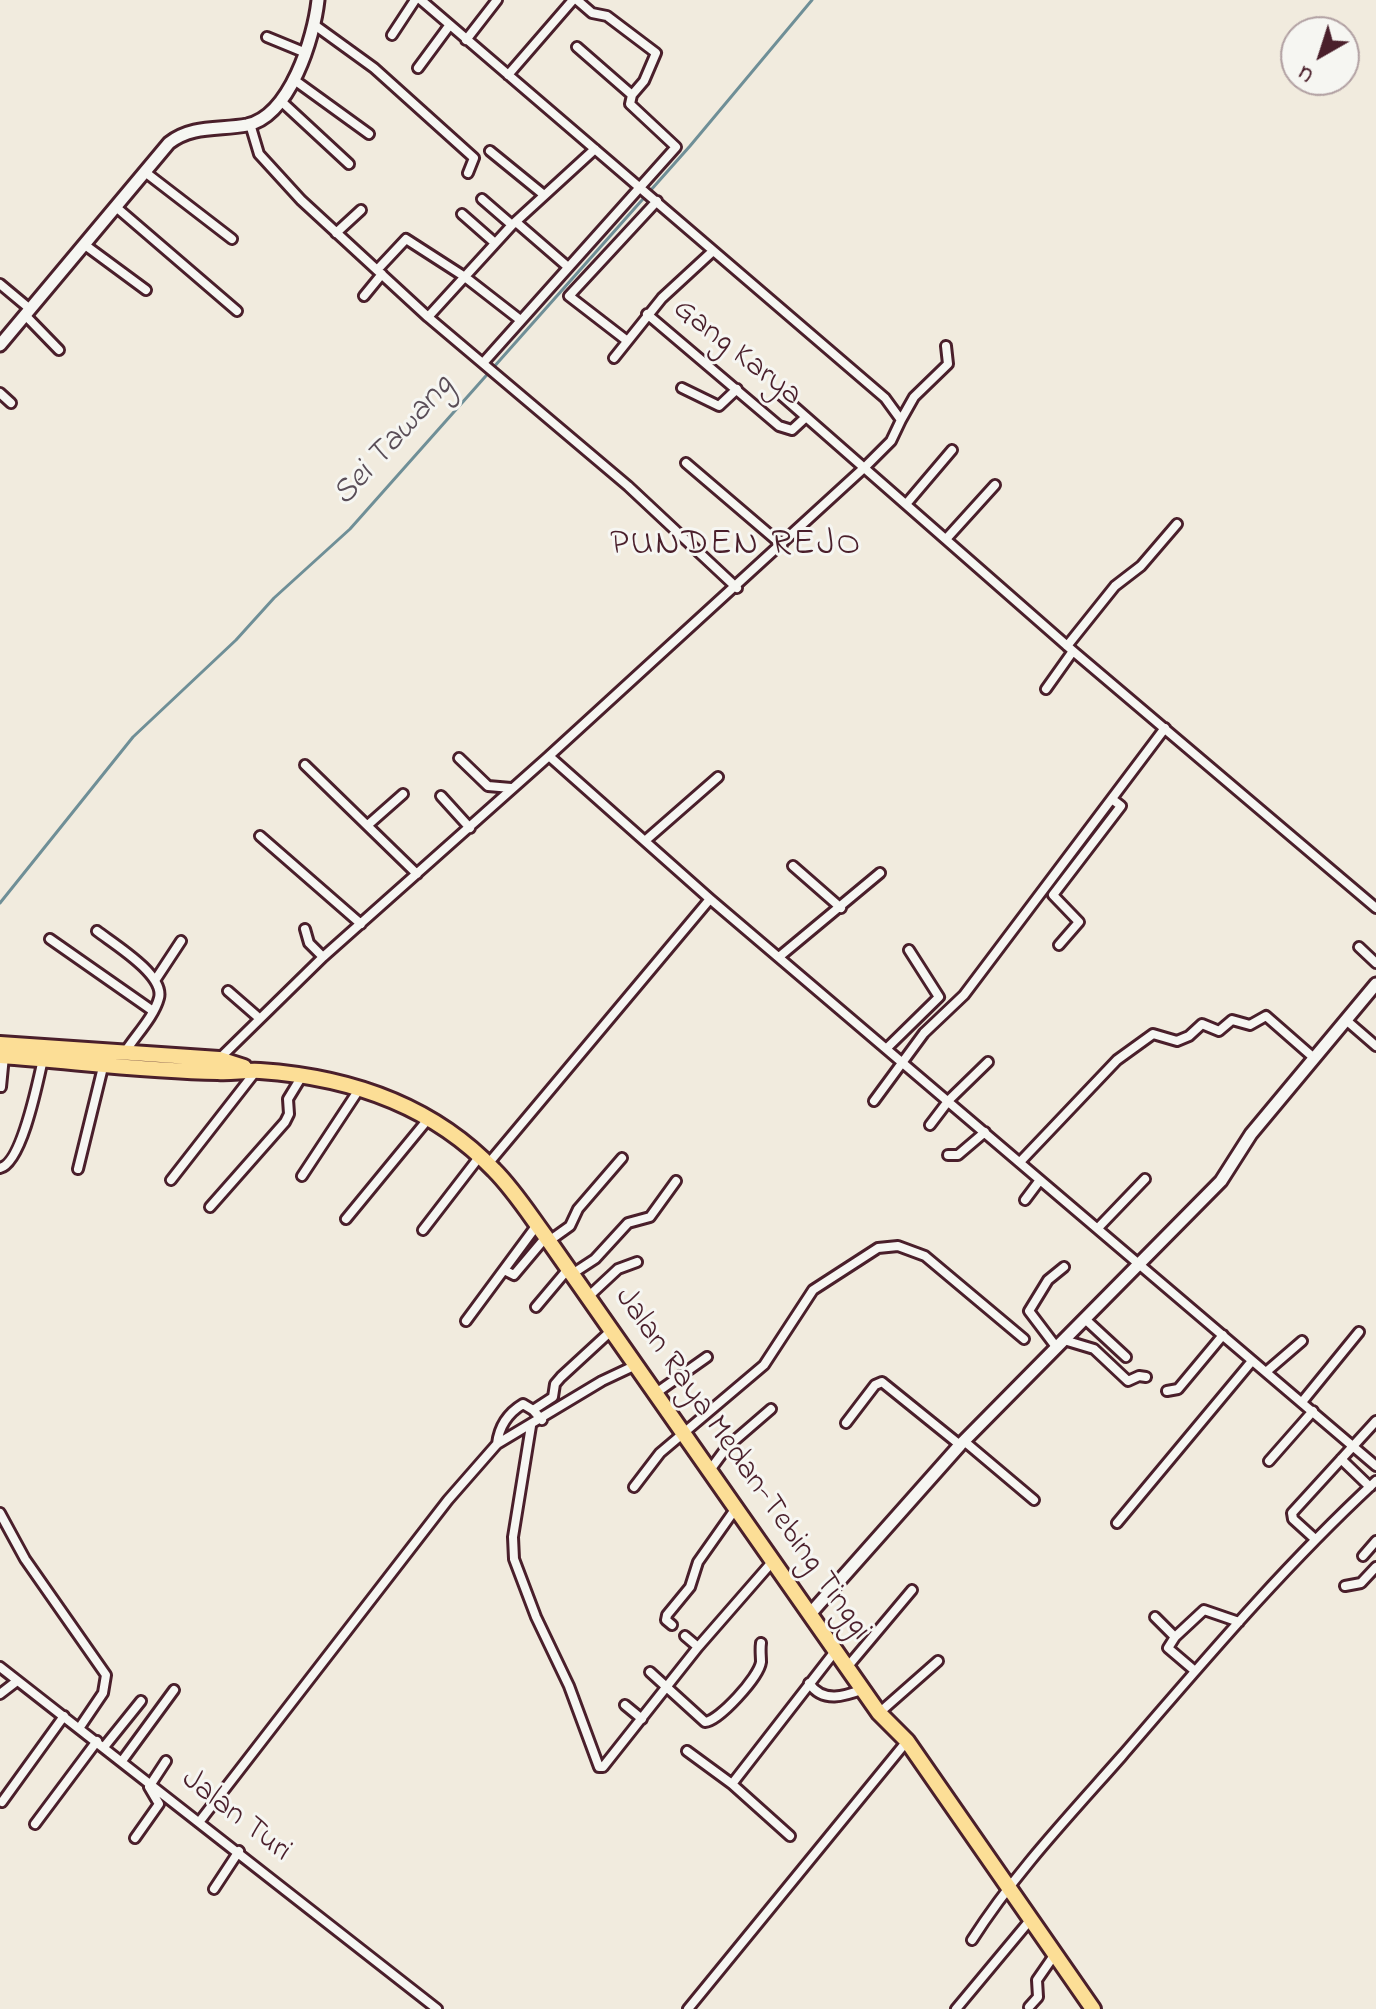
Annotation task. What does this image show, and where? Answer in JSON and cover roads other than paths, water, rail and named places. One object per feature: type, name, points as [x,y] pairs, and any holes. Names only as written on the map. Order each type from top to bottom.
[{"type":"highway","name":"Jalan Raya Medan-Tebing Tinggi","points":[[1,1052],[124,1053],[219,1059],[256,1070]]},
{"type":"highway","name":"Jalan Raya Medan-Tebing Tinggi","points":[[1,1052],[43,1059],[218,1072],[256,1070],[303,1075],[360,1087],[429,1118],[484,1160],[544,1234],[849,1665],[879,1713],[907,1741],[1093,2009]]},
{"type":"street","points":[[0,345],[169,143],[199,129],[250,124],[267,115],[281,101],[316,26],[318,0]]},
{"type":"street","points":[[392,35],[418,0],[885,398],[901,420]]},
{"type":"street","points":[[466,40],[497,0]]},
{"type":"street","points":[[485,364],[519,319],[676,145],[630,104],[656,53],[607,16],[592,13],[575,0],[508,75]]},
{"type":"street","points":[[316,26],[374,68],[474,158],[468,173]]},
{"type":"street","points":[[418,68],[449,26]]},
{"type":"street","points":[[267,37],[306,53]]},
{"type":"street","points":[[577,47],[632,95]]},
{"type":"street","points":[[293,79],[369,134]]},
{"type":"street","points":[[281,101],[349,164]]},
{"type":"street","points":[[250,124],[262,158],[336,233],[428,317],[628,486],[737,588]]},
{"type":"street","points":[[428,317],[495,243],[595,149]]},
{"type":"street","points":[[490,151],[544,195]]},
{"type":"street","points":[[145,172],[232,239]]},
{"type":"street","points":[[482,199],[568,267]]},
{"type":"street","points":[[626,340],[569,296],[656,201]]},
{"type":"street","points":[[116,207],[237,311]]},
{"type":"street","points":[[336,233],[361,210]]},
{"type":"street","points":[[462,214],[495,243]]},
{"type":"street","points":[[364,296],[406,239],[465,277],[519,319]]},
{"type":"street","points":[[85,245],[146,290]]},
{"type":"street","name":"Gang Karya","points":[[713,251],[647,314],[787,431],[806,417],[1070,648],[1376,908]]},
{"type":"street","points":[[0,284],[59,350]]},
{"type":"street","points":[[614,358],[647,314]]},
{"type":"street","points":[[219,1059],[323,957],[737,588],[865,467],[891,441],[914,397],[948,364],[946,346]]},
{"type":"street","points":[[682,388],[719,406],[737,389]]},
{"type":"street","points":[[0,393],[11,403]]},
{"type":"street","points":[[781,395],[806,417]]},
{"type":"street","points":[[907,503],[952,450]]},
{"type":"street","points":[[686,463],[782,545]]},
{"type":"street","points":[[947,538],[995,485]]},
{"type":"street","points":[[1046,689],[1070,648],[1124,577],[1135,572],[1177,524]]},
{"type":"street","points":[[874,1101],[900,1070],[903,1059],[964,995],[1165,728]]},
{"type":"street","points":[[549,756],[710,899],[903,1059],[1376,1466]]},
{"type":"street","points":[[459,758],[483,783],[511,788]]},
{"type":"street","points":[[305,765],[417,874]]},
{"type":"street","points":[[646,840],[718,777]]},
{"type":"street","points":[[369,824],[403,794]]},
{"type":"street","points":[[441,796],[470,828]]},
{"type":"street","points":[[1059,945],[1079,922],[1053,895],[1121,806],[1112,799]]},
{"type":"street","points":[[260,836],[361,924]]},
{"type":"street","points":[[793,866],[841,908]]},
{"type":"street","points":[[779,957],[880,873]]},
{"type":"street","points":[[423,1230],[710,899]]},
{"type":"street","points":[[305,929],[309,943],[323,957]]},
{"type":"street","points":[[97,931],[156,979],[160,997],[124,1053]]},
{"type":"street","points":[[50,939],[153,1011]]},
{"type":"street","points":[[156,979],[181,941]]},
{"type":"street","points":[[1359,947],[1376,963]]},
{"type":"street","points":[[888,1047],[939,997],[909,950]]},
{"type":"street","points":[[810,1614],[962,1443],[1221,1181],[1251,1134],[1376,984]]},
{"type":"street","points":[[228,991],[259,1018]]},
{"type":"street","points":[[1020,1162],[1117,1060],[1153,1034],[1177,1041],[1189,1036],[1202,1024],[1219,1031],[1232,1020],[1250,1025],[1266,1016],[1314,1058]]},
{"type":"street","points":[[1346,1020],[1376,1046]]},
{"type":"street","points":[[1,1052],[1,1087]]},
{"type":"street","points":[[0,1168],[10,1163],[20,1142],[43,1059]]},
{"type":"street","points":[[930,1125],[949,1100],[988,1062]]},
{"type":"street","points":[[78,1169],[104,1063]]},
{"type":"street","points":[[171,1180],[256,1070]]},
{"type":"street","points":[[210,1207],[285,1122],[289,1114],[289,1095],[303,1075]]},
{"type":"street","points":[[302,1176],[360,1087]]},
{"type":"street","points":[[346,1219],[429,1118]]},
{"type":"street","points":[[948,1155],[962,1152],[985,1132]]},
{"type":"street","points":[[466,1321],[504,1270],[544,1234],[570,1226],[578,1209],[622,1158]]},
{"type":"street","points":[[1098,1228],[1145,1179]]},
{"type":"street","points":[[1025,1200],[1040,1180]]},
{"type":"street","points":[[536,1307],[570,1271],[595,1259],[628,1223],[650,1217],[676,1181]]},
{"type":"street","points":[[504,1270],[514,1275],[544,1234]]},
{"type":"street","points":[[634,1487],[651,1463],[764,1365],[813,1290],[878,1248],[898,1246],[925,1256],[1024,1339]]},
{"type":"street","points":[[588,1297],[618,1269],[637,1262]]},
{"type":"street","points":[[1064,1267],[1041,1289],[1029,1311],[1035,1325],[1061,1344],[1094,1349],[1128,1381],[1139,1376],[1146,1377]]},
{"type":"street","points":[[1085,1319],[1126,1357]]},
{"type":"street","points":[[612,1330],[555,1384],[553,1397],[531,1426],[513,1537],[514,1559],[536,1617],[569,1686],[599,1767],[603,1767],[698,1647],[773,1561]]},
{"type":"street","points":[[1302,1402],[1359,1332]]},
{"type":"street","points":[[1167,1391],[1178,1389],[1223,1335]]},
{"type":"street","points":[[1266,1372],[1302,1341]]},
{"type":"street","points":[[656,1393],[707,1357]]},
{"type":"street","points":[[1117,1523],[1252,1361]]},
{"type":"street","points":[[538,1415],[636,1365]]},
{"type":"street","points":[[846,1423],[875,1385],[882,1382],[1034,1500]]},
{"type":"street","points":[[497,1444],[501,1427],[517,1408],[523,1404],[538,1415]]},
{"type":"street","points":[[710,1470],[727,1447],[771,1409]]},
{"type":"street","points":[[1269,1461],[1313,1411]]},
{"type":"street","points":[[1315,1539],[1292,1517],[1292,1513],[1376,1421]]},
{"type":"street","points":[[200,1821],[448,1500],[497,1444],[531,1426]]},
{"type":"street","points":[[972,1940],[1008,1887],[1195,1671],[1315,1539],[1373,1484],[1341,1459]]},
{"type":"street","points":[[672,1625],[666,1620],[667,1615],[690,1587],[698,1562],[737,1507]]},
{"type":"street","points":[[0,1513],[25,1559],[106,1675],[103,1693],[80,1727]]},
{"type":"street","points":[[1363,1556],[1376,1541]]},
{"type":"street","points":[[1345,1586],[1361,1583],[1376,1567]]},
{"type":"street","points":[[849,1665],[912,1590]]},
{"type":"street","points":[[1195,1671],[1168,1648],[1175,1637],[1204,1610],[1239,1622]]},
{"type":"street","points":[[1155,1617],[1175,1637]]},
{"type":"street","points":[[685,1636],[698,1647]]},
{"type":"street","points":[[650,1672],[705,1722],[716,1720],[759,1668],[761,1643]]},
{"type":"street","points":[[732,1784],[836,1649]]},
{"type":"street","points":[[879,1713],[938,1661]]},
{"type":"street","name":"Jalan Turi","points":[[0,1667],[151,1782],[437,2009]]},
{"type":"street","points":[[0,1694],[17,1681]]},
{"type":"street","points":[[809,1683],[821,1695],[841,1698],[865,1688]]},
{"type":"street","points":[[122,1761],[174,1690]]},
{"type":"street","points":[[35,1824],[141,1701]]},
{"type":"street","points":[[625,1705],[642,1719]]},
{"type":"street","points":[[2,1802],[64,1716]]},
{"type":"street","points":[[688,2009],[907,1741]]},
{"type":"street","points":[[687,1751],[732,1784],[790,1836]]},
{"type":"street","points":[[135,1838],[159,1804],[149,1791],[151,1782],[166,1761]]},
{"type":"street","points":[[214,1889],[239,1851]]},
{"type":"street","points":[[956,2009],[1031,1919]]},
{"type":"street","points":[[1029,2007],[1038,1997],[1037,1980],[1055,1953]]},
{"type":"waterway","name":"Sei Tawang","points":[[0,903],[133,737],[236,640],[274,598],[350,529],[690,146],[812,0]]},
{"type":"district","name":"PUNDEN REJO","points":[[736,547]]}]
